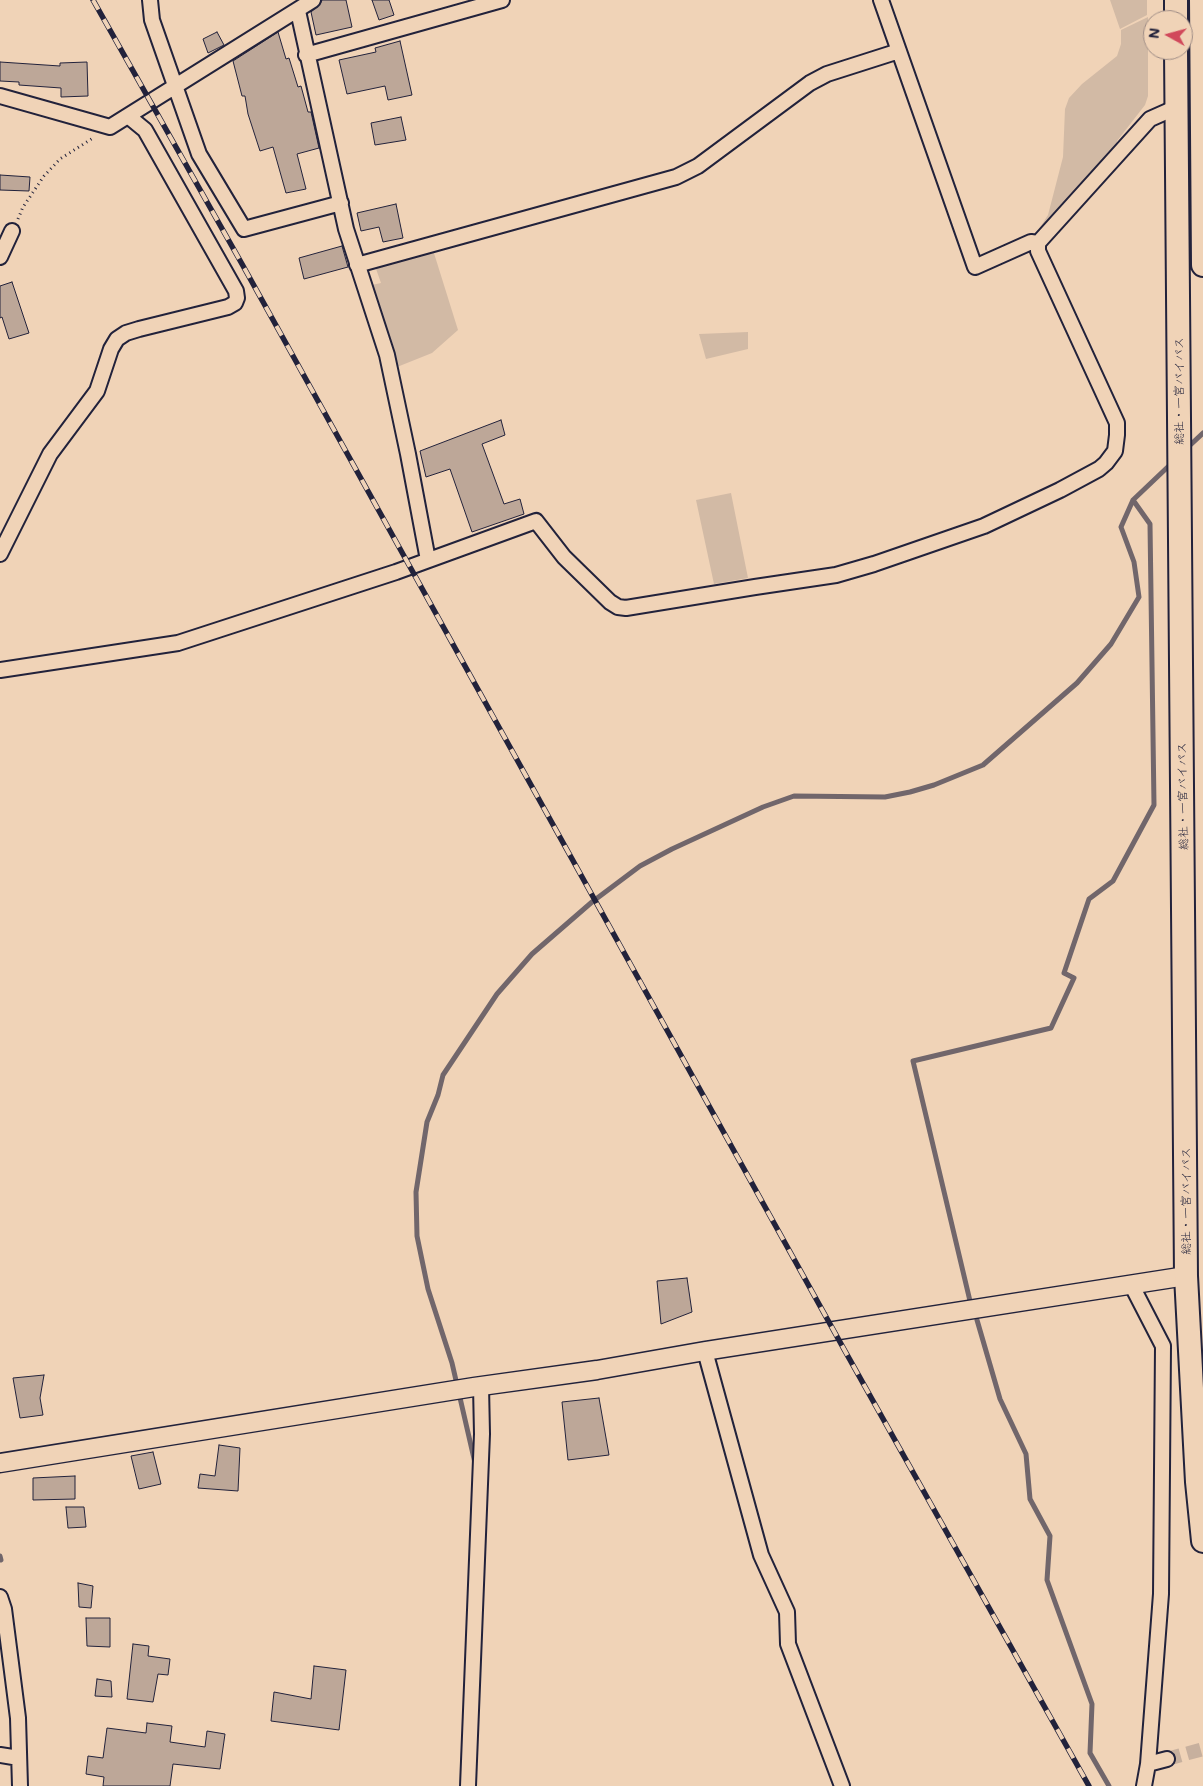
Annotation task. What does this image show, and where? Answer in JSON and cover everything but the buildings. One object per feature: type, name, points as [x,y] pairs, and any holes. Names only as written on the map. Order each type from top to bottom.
[{"type":"highway","points":[[1201,0],[1203,265]]},
{"type":"highway","name":"総社・一宮バイパス","points":[[1176,60],[1180,496],[1195,1275],[1197,1482],[1203,1541]]},
{"type":"highway","points":[[1177,96],[1201,84]]},
{"type":"street","points":[[150,0],[152,20],[199,154],[244,229],[340,203]]},
{"type":"street","points":[[0,96],[110,127],[313,0]]},
{"type":"street","points":[[306,55],[502,0]]},
{"type":"street","points":[[881,0],[975,267],[1031,242],[1038,243]]},
{"type":"street","points":[[298,11],[306,55],[340,203],[357,265],[387,355],[428,560]]},
{"type":"street","points":[[357,265],[676,177],[698,166],[810,83],[827,74],[899,51]]},
{"type":"street","points":[[0,670],[178,643],[290,608],[536,521],[564,557],[610,602],[618,607],[626,608],[836,575],[874,564],[984,526],[1060,490],[1099,470],[1106,463],[1115,450],[1117,423],[1038,251],[1038,243],[1150,119],[1177,96]]},
{"type":"street","points":[[0,554],[50,454],[96,391],[117,339],[126,332],[228,307],[235,303],[237,298],[236,291],[145,130],[128,116]]},
{"type":"street","points":[[0,257],[12,231]]},
{"type":"street","points":[[0,1463],[478,1386],[597,1370],[705,1351],[1195,1275]]},
{"type":"street","points":[[1131,1284],[1163,1346],[1160,1594],[1148,1764],[1144,1786]]},
{"type":"street","points":[[705,1351],[762,1555],[787,1612],[788,1644],[842,1786]]},
{"type":"street","points":[[468,1786],[482,1434],[478,1386]]},
{"type":"street","points":[[0,1597],[4,1609],[18,1718],[20,1786]]},
{"type":"street","points":[[0,1755],[19,1758]]},
{"type":"street","points":[[1148,1764],[1167,1759]]},
{"type":"path","points":[[12,231],[23,207],[44,176],[60,160],[110,127]]},
{"type":"shaded area","points":[[1110,0],[1147,0],[1147,10],[1143,10],[1143,17],[1120,29]]},
{"type":"shaded area","points":[[1143,19],[1143,60],[1148,60],[1148,96],[1145,105],[1117,141],[1117,145],[1050,222],[1039,229],[1048,215],[1063,157],[1065,109],[1069,98],[1082,84],[1117,56],[1121,44],[1121,30]]},
{"type":"shaded area","points":[[433,250],[458,330],[432,353],[397,367],[372,285],[381,283],[375,266]]},
{"type":"shaded area","points":[[748,332],[748,349],[706,359],[699,334]]},
{"type":"shaded area","points":[[731,493],[748,578],[714,584],[696,500]]},
{"type":"waterway","points":[[1186,449],[1203,433]]},
{"type":"waterway","points":[[475,1463],[452,1363],[428,1289],[417,1236],[416,1192],[427,1122],[438,1095],[443,1075],[497,994],[532,954],[592,902],[640,866],[672,849],[763,807],[794,796],[885,797],[934,785],[983,765],[1077,683],[1111,644],[1139,597],[1134,562],[1121,527],[1133,500],[1173,462]]},
{"type":"waterway","points":[[970,1301],[913,1061],[1051,1028],[1074,978],[1064,973],[1089,899],[1113,881],[1154,805],[1150,524],[1133,500]]},
{"type":"waterway","points":[[977,1320],[1000,1399],[1026,1454],[1030,1499],[1050,1536],[1047,1580],[1092,1704],[1090,1753],[1109,1786]]},
{"type":"waterway","points":[[0,1556],[1,1560]]},
{"type":"tunnel","points":[[1167,1759],[1203,1749]]},
{"type":"railway","points":[[93,0],[242,264],[845,1351],[1089,1786]]}]
